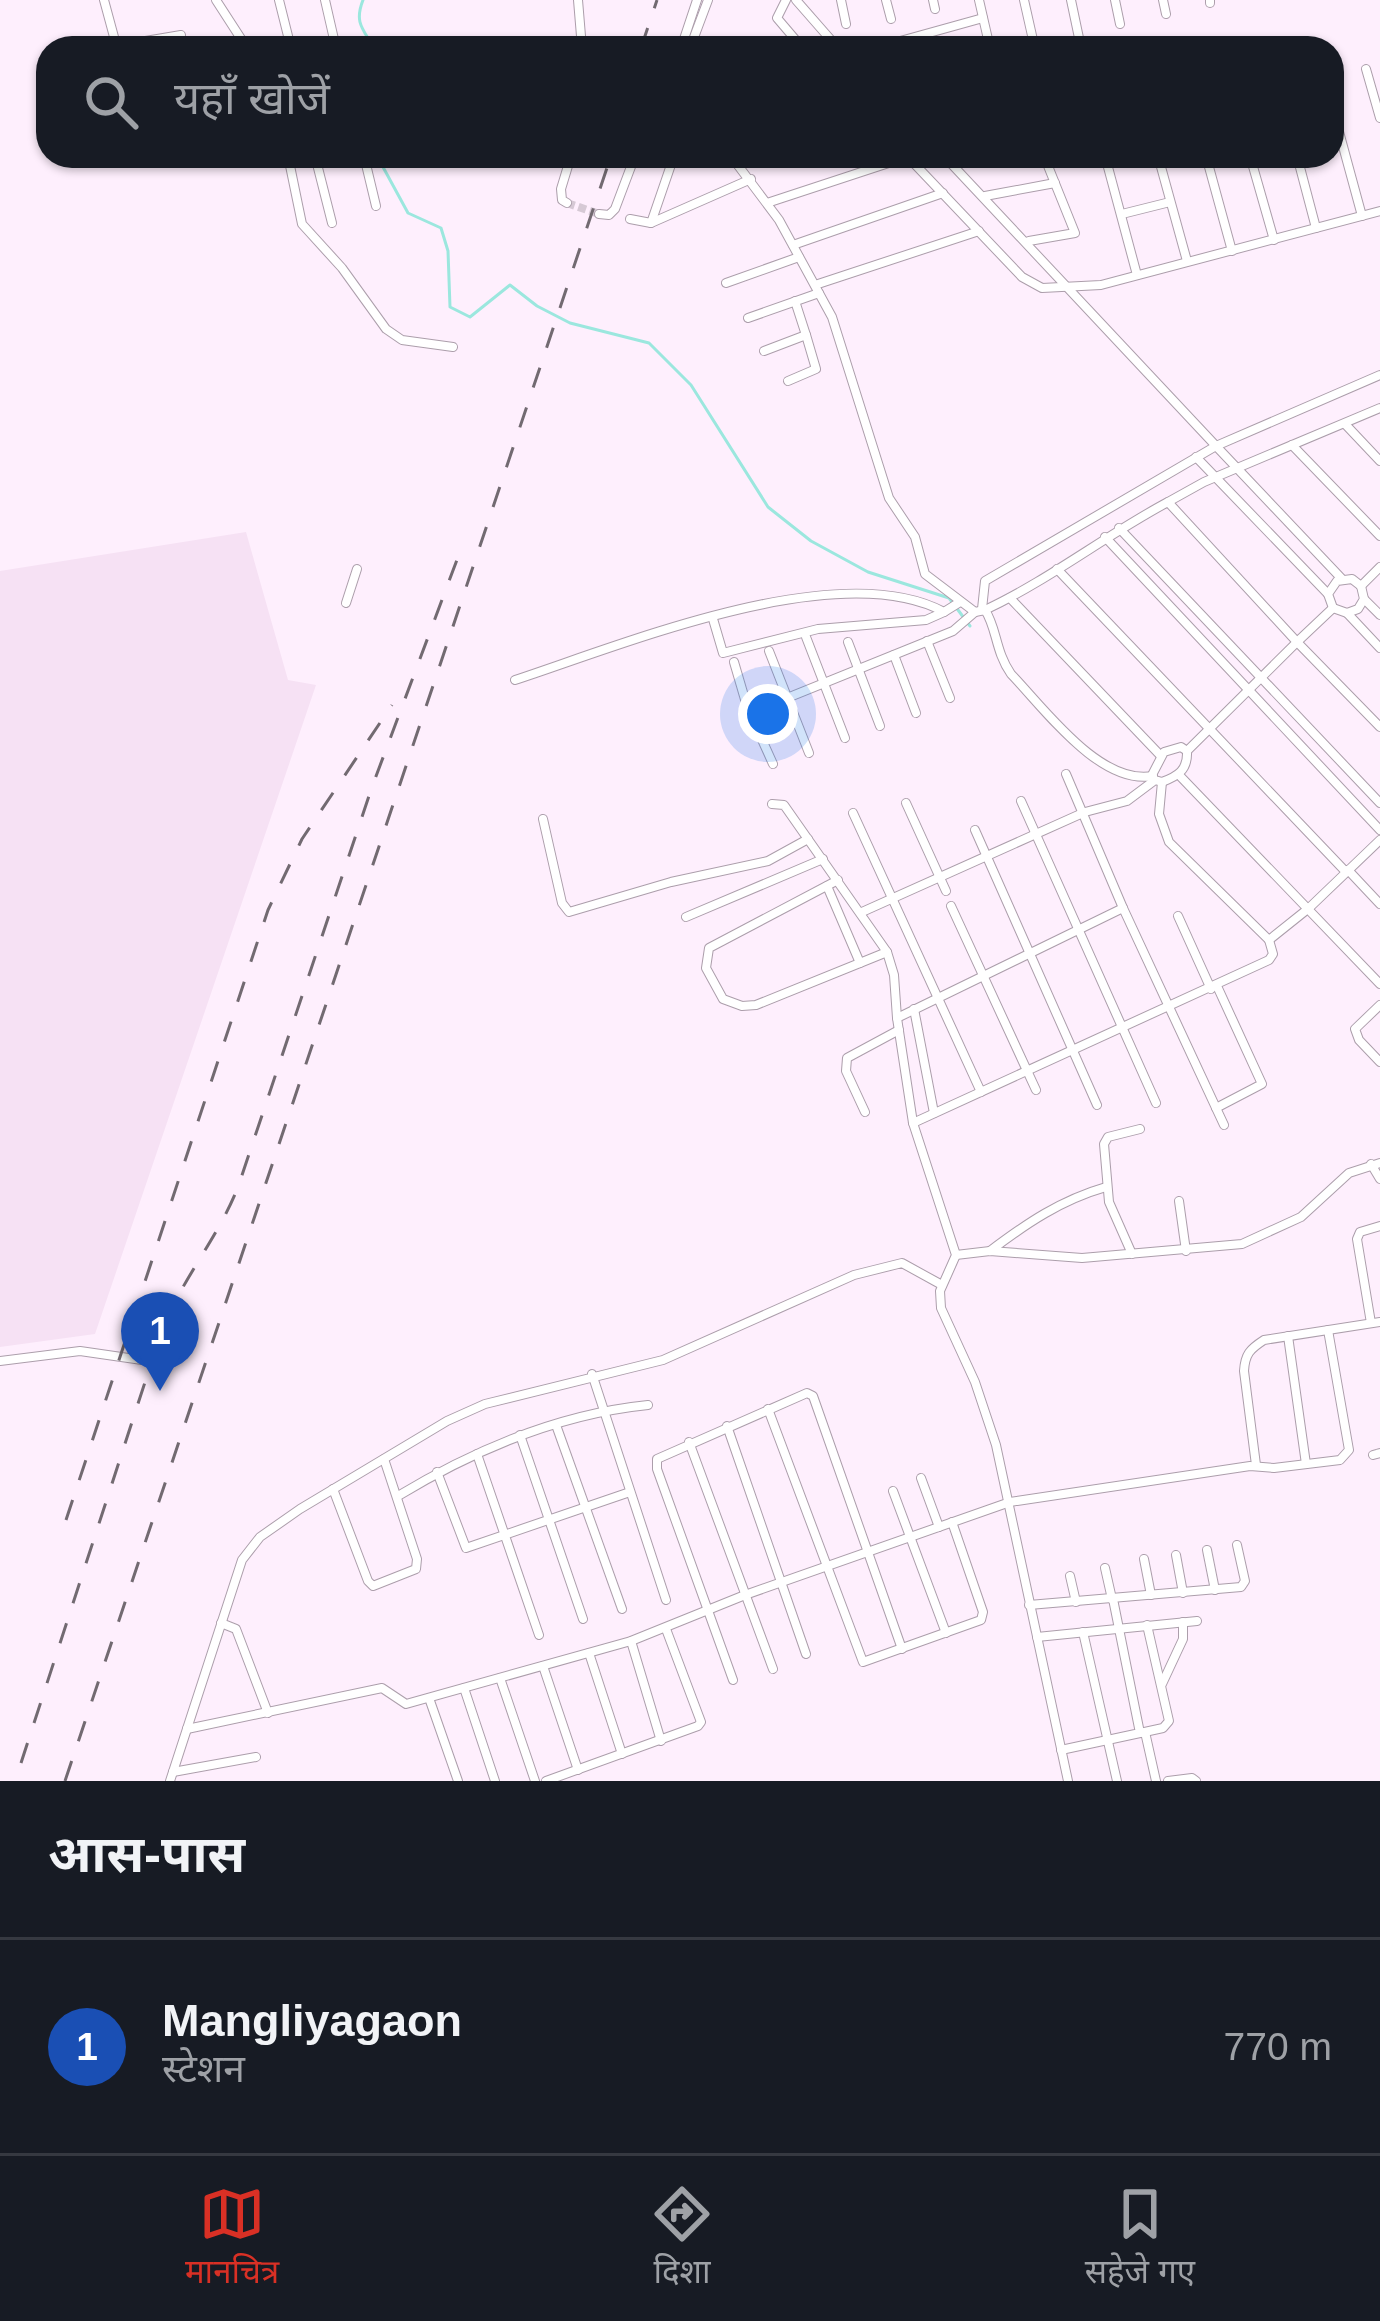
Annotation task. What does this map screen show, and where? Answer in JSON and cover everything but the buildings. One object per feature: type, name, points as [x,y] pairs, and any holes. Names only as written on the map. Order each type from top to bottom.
[{"type":"street","points":[[104,0],[114,36]]},
{"type":"street","points":[[216,0],[239,36]]},
{"type":"street","points":[[279,0],[288,36]]},
{"type":"street","points":[[326,0],[334,36]]},
{"type":"street","points":[[685,36],[697,0]]},
{"type":"street","points":[[694,36],[708,0]]},
{"type":"street","points":[[786,0],[777,18],[792,36]]},
{"type":"street","points":[[796,0],[828,36]]},
{"type":"street","points":[[841,0],[846,24]]},
{"type":"street","points":[[886,0],[891,20]]},
{"type":"street","points":[[979,0],[987,36]]},
{"type":"street","points":[[1024,0],[1033,36]]},
{"type":"street","points":[[1070,0],[1079,36]]},
{"type":"street","points":[[1115,0],[1120,24]]},
{"type":"street","points":[[1163,0],[1166,14]]},
{"type":"street","points":[[581,3],[582,36]]},
{"type":"street","points":[[918,36],[983,18]]},
{"type":"street","points":[[176,36],[181,35]]},
{"type":"street","points":[[1366,68],[1380,118]]},
{"type":"street","points":[[1344,150],[1362,216]]},
{"type":"street","points":[[290,168],[302,224],[342,268],[386,329],[401,340],[453,346]]},
{"type":"street","points":[[318,168],[332,224]]},
{"type":"street","points":[[367,168],[376,206]]},
{"type":"street","points":[[567,168],[561,189],[567,203]]},
{"type":"street","points":[[599,214],[609,215],[615,209],[630,168]]},
{"type":"street","points":[[651,223],[670,168]]},
{"type":"street","points":[[743,168],[793,245],[846,351],[889,498],[915,537],[928,580],[950,608],[970,618]]},
{"type":"street","points":[[767,202],[871,168]]},
{"type":"street","points":[[919,168],[1032,284],[1072,289],[1380,211]]},
{"type":"street","points":[[956,168],[1342,579]]},
{"type":"street","points":[[1027,241],[1075,233],[1049,168]]},
{"type":"street","points":[[1109,168],[1136,275]]},
{"type":"street","points":[[1161,168],[1186,261]]},
{"type":"street","points":[[1209,168],[1232,251]]},
{"type":"street","points":[[1253,168],[1274,240]]},
{"type":"street","points":[[1300,168],[1316,228]]},
{"type":"street","points":[[630,219],[651,223],[751,178]]},
{"type":"street","points":[[984,196],[1055,183]]},
{"type":"street","points":[[793,245],[943,193]]},
{"type":"street","points":[[1122,214],[1170,202]]},
{"type":"street","points":[[748,318],[980,231]]},
{"type":"street","points":[[726,283],[799,257]]},
{"type":"street","points":[[788,381],[816,369],[796,301]]},
{"type":"street","points":[[764,351],[806,335]]},
{"type":"street","points":[[970,618],[985,580],[1216,446],[1380,375]]},
{"type":"street","points":[[750,713],[928,641],[1010,598],[1119,528],[1216,477],[1380,408]]},
{"type":"street","points":[[1346,424],[1380,461]]},
{"type":"street","points":[[1292,445],[1380,536]]},
{"type":"street","points":[[1196,457],[1328,594],[1333,608],[1347,614],[1380,648]]},
{"type":"street","points":[[1168,502],[1380,727]]},
{"type":"street","points":[[1119,528],[1380,803]]},
{"type":"street","points":[[1105,537],[1380,830]]},
{"type":"street","points":[[1360,586],[1380,567]]},
{"type":"street","points":[[346,604],[357,569]]},
{"type":"street","points":[[1057,569],[1380,904]]},
{"type":"street","points":[[1328,594],[1333,584],[1352,579],[1380,615]]},
{"type":"street","points":[[514,680],[713,618],[814,594],[908,599],[950,608],[970,618],[991,618],[1000,659],[1090,756],[1108,768],[1156,779],[1179,775],[1188,761],[1187,751],[1333,608]]},
{"type":"street","points":[[1010,598],[1160,755]]},
{"type":"street","points":[[1347,614],[1358,609],[1364,598]]},
{"type":"street","points":[[713,618],[723,652],[818,629],[950,608]]},
{"type":"street","points":[[806,637],[845,738]]},
{"type":"street","points":[[928,641],[950,698]]},
{"type":"street","points":[[848,642],[880,726]]},
{"type":"street","points":[[769,651],[809,753]]},
{"type":"street","points":[[894,655],[916,713]]},
{"type":"street","points":[[734,662],[773,764]]},
{"type":"street","points":[[1160,755],[1172,748],[1187,751]]},
{"type":"street","points":[[1160,755],[1156,779],[1160,823],[1169,842],[1271,946]]},
{"type":"street","points":[[1066,774],[1224,1125]]},
{"type":"street","points":[[1179,775],[1380,984]]},
{"type":"street","points":[[862,912],[1084,812],[1137,796],[1156,779]]},
{"type":"street","points":[[1021,801],[1156,1103]]},
{"type":"street","points":[[906,803],[946,891]]},
{"type":"street","points":[[772,804],[784,805],[862,912],[887,952],[894,975],[913,1123],[956,1255],[942,1285],[940,1308],[975,1382],[1010,1502],[1068,1781]]},
{"type":"street","points":[[854,813],[981,1092]]},
{"type":"street","points":[[542,819],[562,903],[569,912],[670,882],[767,861],[808,839]]},
{"type":"street","points":[[975,830],[1097,1105]]},
{"type":"street","points":[[913,1123],[1269,960],[1271,946],[1380,840]]},
{"type":"street","points":[[686,917],[823,859]]},
{"type":"street","points":[[838,880],[709,948],[706,968],[723,999],[742,1006],[756,1004],[887,952]]},
{"type":"street","points":[[827,886],[860,963]]},
{"type":"street","points":[[951,906],[1036,1090]]},
{"type":"street","points":[[897,1018],[1123,908]]},
{"type":"street","points":[[1178,916],[1262,1084],[1216,1108]]},
{"type":"street","points":[[1380,1005],[1355,1029],[1380,1062]]},
{"type":"street","points":[[914,1009],[934,1113]]},
{"type":"street","points":[[865,1112],[846,1071],[847,1058],[899,1030]]},
{"type":"street","points":[[1132,1254],[1106,1187],[1105,1140],[1140,1129]]},
{"type":"street","points":[[956,1255],[990,1251],[1063,1258],[1186,1251],[1263,1237],[1312,1210],[1335,1183],[1376,1164],[1380,1179]]},
{"type":"street","points":[[990,1251],[1033,1218],[1106,1187]]},
{"type":"street","points":[[1180,1202],[1186,1251]]},
{"type":"street","points":[[1252,1465],[1244,1357],[1264,1340],[1376,1323],[1358,1239],[1360,1232],[1380,1226]]},
{"type":"street","points":[[171,1776],[248,1548],[333,1490],[484,1404],[663,1360],[884,1265],[908,1264],[942,1285]]},
{"type":"street","points":[[187,1729],[382,1688],[402,1704],[464,1688],[631,1641],[1010,1502],[1252,1465],[1274,1468],[1340,1460],[1349,1450],[1328,1330]]},
{"type":"street","points":[[1288,1336],[1306,1465]]},
{"type":"street","points":[[0,1361],[80,1351],[142,1360]]},
{"type":"street","points":[[592,1374],[666,1600]]},
{"type":"street","points":[[733,1680],[656,1468],[660,1455],[807,1393],[813,1396],[871,1551],[902,1649]]},
{"type":"street","points":[[398,1496],[437,1472],[520,1435],[603,1410],[648,1405]]},
{"type":"street","points":[[768,1409],[859,1659],[868,1661],[980,1619],[983,1612],[952,1522]]},
{"type":"street","points":[[556,1425],[622,1609]]},
{"type":"street","points":[[727,1426],[806,1654]]},
{"type":"street","points":[[520,1435],[583,1619]]},
{"type":"street","points":[[689,1442],[773,1669]]},
{"type":"street","points":[[477,1454],[539,1635]]},
{"type":"street","points":[[333,1490],[368,1581],[374,1586],[418,1565],[383,1459]]},
{"type":"street","points":[[437,1472],[466,1548],[630,1492]]},
{"type":"street","points":[[921,1478],[940,1527]]},
{"type":"street","points":[[893,1492],[946,1633]]},
{"type":"street","points":[[1029,1606],[1245,1585],[1238,1545]]},
{"type":"street","points":[[1207,1550],[1215,1590]]},
{"type":"street","points":[[1176,1555],[1183,1593]]},
{"type":"street","points":[[1144,1559],[1151,1595]]},
{"type":"street","points":[[1105,1568],[1156,1781]]},
{"type":"street","points":[[1070,1576],[1076,1602]]},
{"type":"street","points":[[1037,1637],[1196,1621]]},
{"type":"street","points":[[1161,1685],[1184,1639],[1183,1622]]},
{"type":"street","points":[[221,1623],[236,1629],[268,1714]]},
{"type":"street","points":[[1061,1750],[1168,1726],[1147,1625]]},
{"type":"street","points":[[546,1781],[690,1730],[700,1722],[666,1629]]},
{"type":"street","points":[[1083,1631],[1117,1781]]},
{"type":"street","points":[[631,1641],[661,1741]]},
{"type":"street","points":[[589,1653],[622,1754]]},
{"type":"street","points":[[542,1666],[578,1770]]},
{"type":"street","points":[[500,1678],[535,1781]]},
{"type":"street","points":[[464,1688],[495,1781]]},
{"type":"street","points":[[428,1697],[458,1781]]},
{"type":"street","points":[[171,1776],[256,1757]]},
{"type":"street","points":[[1168,1781],[1196,1781]]},
{"type":"shaded area","points":[[246,532],[288,680],[316,685],[95,1334],[0,1347],[0,571]]},
{"type":"waterway","points":[[363,0],[360,20],[366,36]]},
{"type":"waterway","points":[[384,168],[408,213],[441,228],[448,251],[450,307],[470,317],[510,285],[570,323],[649,343],[691,385],[768,507],[811,541],[868,572],[949,598],[970,626]]},
{"type":"tunnel","points":[[567,203],[599,214]]},
{"type":"railway","points":[[645,36],[657,0]]},
{"type":"railway","points":[[65,1781],[607,168]]},
{"type":"railway","points":[[21,1763],[162,1330],[238,1187],[372,787],[464,541]]},
{"type":"railway","points":[[66,1520],[268,910],[302,839],[392,705]]},
{"type":"place","name":"Mangliyagaon","points":[[160,1391]]}]
